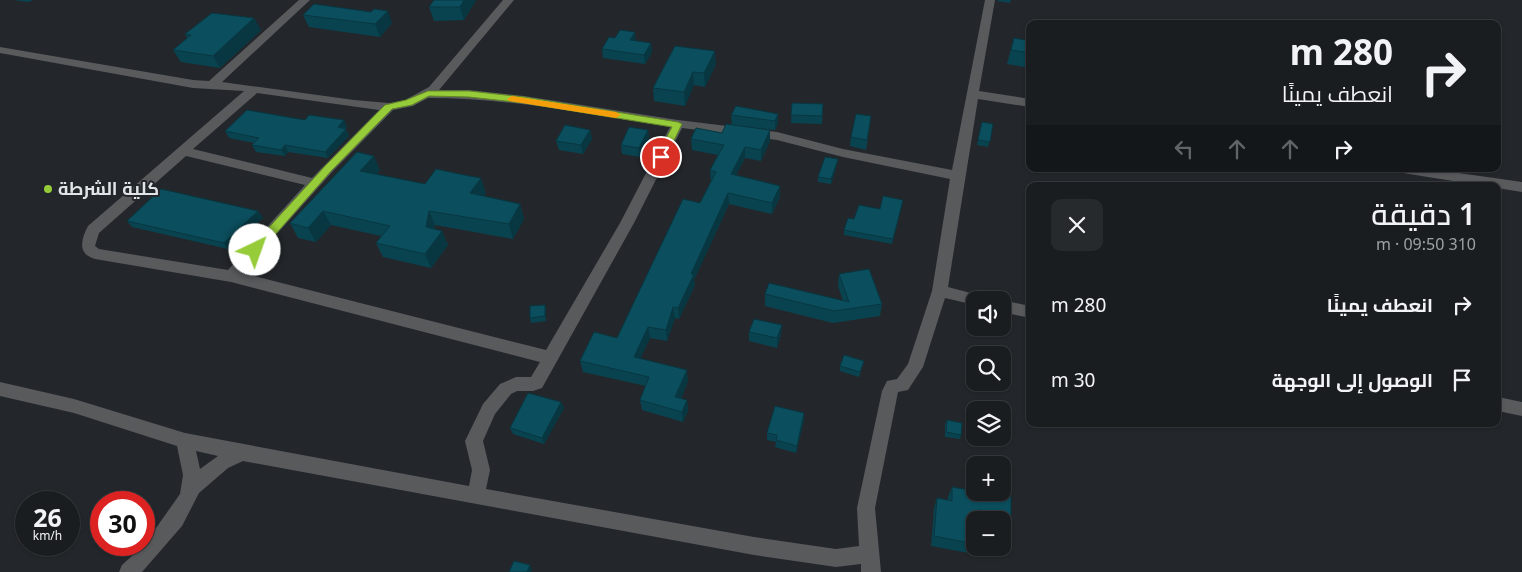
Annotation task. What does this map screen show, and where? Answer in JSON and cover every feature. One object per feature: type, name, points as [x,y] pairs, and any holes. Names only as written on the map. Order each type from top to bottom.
[{"type":"street","points":[[212,85],[305,0]]},
{"type":"street","points":[[0,50],[167,80],[254,89],[354,104],[389,107],[409,103],[428,94],[458,62],[509,0]]},
{"type":"street","points":[[871,572],[866,528],[866,508],[890,391],[892,386],[902,385],[913,372],[940,291],[972,94],[990,0]]},
{"type":"street","points":[[254,89],[93,230],[88,247],[95,254],[231,276],[550,358]]},
{"type":"street","points":[[428,94],[469,94],[524,100],[678,124],[777,136],[843,153],[958,176]]},
{"type":"street","points":[[972,94],[1026,102]]},
{"type":"street","points":[[231,276],[315,183],[389,107]]},
{"type":"street","points":[[476,496],[481,470],[474,441],[497,395],[515,384],[531,385],[536,383],[627,223],[678,124]]},
{"type":"street","points":[[183,151],[315,183]]},
{"type":"street","points":[[1424,172],[1489,182]]},
{"type":"street","points":[[1501,184],[1522,187]]},
{"type":"street","points":[[940,291],[966,297]]},
{"type":"street","points":[[1011,308],[1026,311]]},
{"type":"street","points":[[0,389],[74,406],[185,441],[242,453],[476,496],[836,558],[870,554]]},
{"type":"street","points":[[1501,405],[1522,409]]},
{"type":"street","points":[[185,441],[192,472],[192,488]]},
{"type":"street","points":[[129,572],[174,523],[192,488],[215,466],[242,453]]},
{"type":"building","points":[[434,0],[464,0],[460,7],[429,7]]},
{"type":"building","points":[[314,4],[371,12],[374,9],[388,11],[375,24],[303,15]]},
{"type":"building","points":[[212,13],[254,18],[213,56],[173,50],[191,35],[185,34]]},
{"type":"building","points":[[620,30],[635,32],[630,40],[651,43],[644,55],[602,49],[609,37],[615,38]]},
{"type":"building","points":[[1014,38],[1026,40],[1026,52],[1011,50]]},
{"type":"building","points":[[675,46],[715,51],[704,73],[693,72],[684,92],[653,88]]},
{"type":"building","points":[[792,103],[823,104],[822,116],[791,115]]},
{"type":"building","points":[[736,106],[778,114],[775,121],[731,115]]},
{"type":"building","points":[[247,110],[305,120],[309,115],[344,120],[338,127],[346,129],[325,152],[285,145],[281,150],[252,145],[259,138],[225,131]]},
{"type":"building","points":[[856,114],[871,116],[867,140],[851,137]]},
{"type":"building","points":[[982,122],[993,124],[990,142],[978,140]]},
{"type":"building","points":[[726,124],[770,130],[761,150],[745,147],[731,174],[780,186],[772,203],[728,193],[691,274],[694,274],[678,308],[673,307],[666,330],[648,327],[634,357],[687,370],[675,397],[687,400],[682,412],[640,400],[649,377],[580,361],[594,332],[617,338],[683,199],[700,203],[716,172],[710,170],[724,145],[691,139],[696,128],[722,133]]},
{"type":"building","points":[[565,125],[590,130],[581,145],[556,141]]},
{"type":"building","points":[[629,127],[648,130],[639,148],[621,145]]},
{"type":"building","points":[[357,152],[374,156],[360,171],[425,184],[436,169],[481,178],[470,193],[520,204],[509,224],[429,211],[426,227],[442,231],[425,254],[376,243],[390,226],[323,211],[308,228],[290,223]]},
{"type":"building","points":[[825,157],[838,159],[831,179],[818,177]]},
{"type":"building","points":[[161,189],[258,211],[224,243],[127,221]]},
{"type":"building","points":[[883,196],[903,200],[893,239],[844,230],[848,218],[854,219],[859,205],[880,209]]},
{"type":"building","points":[[869,269],[882,304],[834,311],[765,294],[769,283],[849,302],[839,274]]},
{"type":"building","points":[[545,305],[545,316],[530,318],[530,306]]},
{"type":"building","points":[[754,319],[782,325],[777,338],[749,332]]},
{"type":"building","points":[[844,355],[864,361],[860,372],[840,366]]},
{"type":"building","points":[[528,393],[561,402],[542,438],[510,428]]},
{"type":"building","points":[[775,406],[804,413],[797,446],[776,440],[777,435],[767,433]]},
{"type":"building","points":[[947,420],[962,423],[961,435],[946,432]]},
{"type":"building","points":[[952,487],[966,489],[966,501],[1011,501],[1011,511],[966,511],[966,542],[934,536],[937,498],[952,501]]},
{"type":"building","points":[[514,561],[530,565],[527,572],[509,572]]},
{"type":"slow traffic","points":[[512,99],[616,115]]},
{"type":"place","name":"كلية الشرطة","points":[[48,189]]},
{"type":"route","points":[[255,250],[328,168],[389,107],[409,103],[428,94],[469,94],[524,100],[678,124],[661,157]]}]
